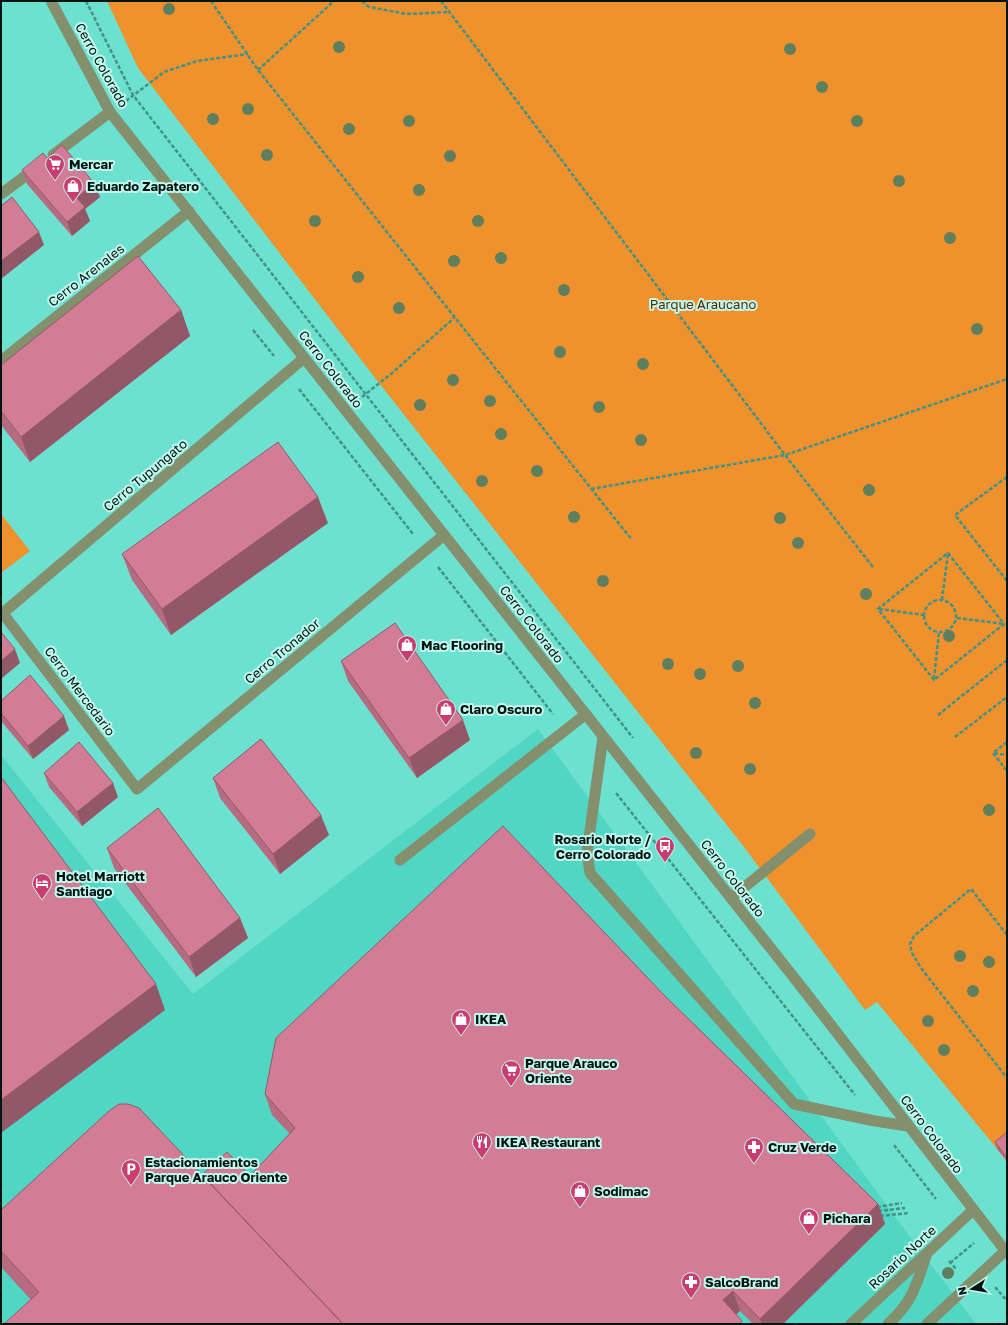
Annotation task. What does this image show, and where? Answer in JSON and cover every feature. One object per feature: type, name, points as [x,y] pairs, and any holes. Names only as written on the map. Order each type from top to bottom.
[{"type":"street","name":"Cerro Colorado","points":[[51,1],[110,112],[810,998],[1006,1252]]},
{"type":"street","points":[[1,194],[110,112]]},
{"type":"street","name":"Cerro Arenales","points":[[1,360],[189,211]]},
{"type":"street","name":"Cerro Tupungato","points":[[2,612],[304,358]]},
{"type":"street","name":"Cerro Tronador","points":[[137,789],[444,535]]},
{"type":"street","name":"Cerro Mercedario","points":[[2,612],[137,789]]},
{"type":"street","points":[[400,860],[586,714]]},
{"type":"street","points":[[603,737],[587,852],[590,873],[794,1104],[875,1121],[908,1126]]},
{"type":"street","points":[[731,898],[810,834]]},
{"type":"street","name":"Rosario Norte","points":[[851,1324],[973,1210]]},
{"type":"street","points":[[888,1324],[907,1304],[914,1291],[931,1249]]},
{"type":"street","points":[[928,1324],[1006,1252]]},
{"type":"path","points":[[86,1],[134,95],[635,740]]},
{"type":"path","points":[[211,1],[258,70],[632,540]]},
{"type":"path","points":[[258,70],[334,1]]},
{"type":"path","points":[[362,1],[369,7],[407,14],[450,12]]},
{"type":"path","points":[[441,1],[785,455],[873,567]]},
{"type":"path","points":[[110,112],[164,72],[197,61],[248,54]]},
{"type":"path","points":[[346,410],[391,374],[454,318]]},
{"type":"path","points":[[248,324],[566,730]]},
{"type":"path","points":[[591,489],[785,455],[1007,380]]},
{"type":"path","points":[[1007,477],[955,515],[1007,581]]},
{"type":"path","points":[[942,600],[948,553]]},
{"type":"path","points":[[878,609],[948,553]]},
{"type":"path","points":[[948,553],[1004,624]]},
{"type":"path","points":[[937,600],[942,600],[947,601],[954,608],[957,618],[951,629],[939,632],[928,626],[924,619],[924,615],[928,605],[937,600]]},
{"type":"path","points":[[878,609],[924,615]]},
{"type":"path","points":[[878,609],[934,680]]},
{"type":"path","points":[[957,618],[1004,624]]},
{"type":"path","points":[[934,680],[1004,624]]},
{"type":"path","points":[[934,680],[939,632]]},
{"type":"path","points":[[938,715],[1007,660]]},
{"type":"path","points":[[954,736],[1007,697]]},
{"type":"path","points":[[993,753],[1007,742]]},
{"type":"path","points":[[993,753],[1007,755]]},
{"type":"path","points":[[993,753],[1007,770]]},
{"type":"path","points":[[598,770],[940,1204]]},
{"type":"path","points":[[1007,935],[971,889],[914,936],[910,944],[912,953],[921,968],[1007,1078]]},
{"type":"path","points":[[872,1207],[902,1204]]},
{"type":"path","points":[[872,1212],[905,1208]]},
{"type":"path","points":[[873,1217],[909,1213]]},
{"type":"path","points":[[931,1249],[970,1284]]},
{"type":"shaded area","points":[[538,729],[899,1222],[976,1324],[1,1324],[1,755],[193,994]]},
{"type":"green space","name":"Parque Araucano","points":[[107,1],[1007,1],[1007,1162],[877,1002],[865,1010],[744,847],[379,383],[138,68]]},
{"type":"green space","points":[[1,514],[30,551],[1,573]]},
{"type":"building","points":[[62,145],[94,183],[77,198],[85,207],[67,222],[22,170],[43,153],[47,158]]},
{"type":"building","points":[[12,197],[39,232],[1,261],[1,206]]},
{"type":"building","points":[[138,256],[181,310],[21,437],[1,411],[1,365]]},
{"type":"building","points":[[278,442],[318,497],[162,609],[122,554]]},
{"type":"building","points":[[395,623],[463,720],[409,758],[341,661]]},
{"type":"building","points":[[1,632],[15,649],[1,661]]},
{"type":"building","points":[[30,675],[64,716],[28,746],[1,713],[1,701]]},
{"type":"building","points":[[261,739],[321,815],[273,854],[213,778]]},
{"type":"building","points":[[79,742],[113,783],[77,812],[44,773]]},
{"type":"building","name":"Hotel Marriott Santiago","points":[[1,777],[156,984],[1,1100]]},
{"type":"building","points":[[158,808],[240,918],[189,957],[107,848]]},
{"type":"building","name":"Parque Arauco Oriente","points":[[503,826],[665,996],[878,1204],[760,1319],[733,1291],[723,1300],[742,1321],[739,1324],[343,1324],[202,1175],[227,1152],[250,1176],[295,1128],[265,1094],[276,1038]]},
{"type":"building","name":"Estacionamientos Parque Arauco Oriente","points":[[119,1104],[128,1104],[139,1108],[343,1324],[4,1324],[39,1292],[1,1251],[1,1210],[109,1111]]},
{"type":"building","points":[[1007,1132],[1007,1158],[995,1142]]},
{"type":"place","name":"Mercar","points":[[55,181]]},
{"type":"place","name":"Eduardo Zapatero","points":[[73,203]]},
{"type":"place","name":"Mac Flooring","points":[[407,662]]},
{"type":"place","name":"Claro Oscuro","points":[[446,726]]},
{"type":"place","name":"Rosario Norte / Cerro Colorado","points":[[665,863]]},
{"type":"place","name":"Hotel Marriott Santiago","points":[[42,900]]},
{"type":"place","name":"IKEA","points":[[461,1036]]},
{"type":"place","name":"Parque Arauco Oriente","points":[[511,1087]]},
{"type":"place","name":"IKEA Restaurant","points":[[482,1159]]},
{"type":"place","name":"Cruz Verde","points":[[754,1164]]},
{"type":"place","name":"Estacionamientos Parque Arauco Oriente","points":[[131,1186]]},
{"type":"place","name":"Sodimac","points":[[580,1208]]},
{"type":"place","name":"Pichara","points":[[809,1235]]},
{"type":"place","name":"SalcoBrand","points":[[691,1299]]}]
